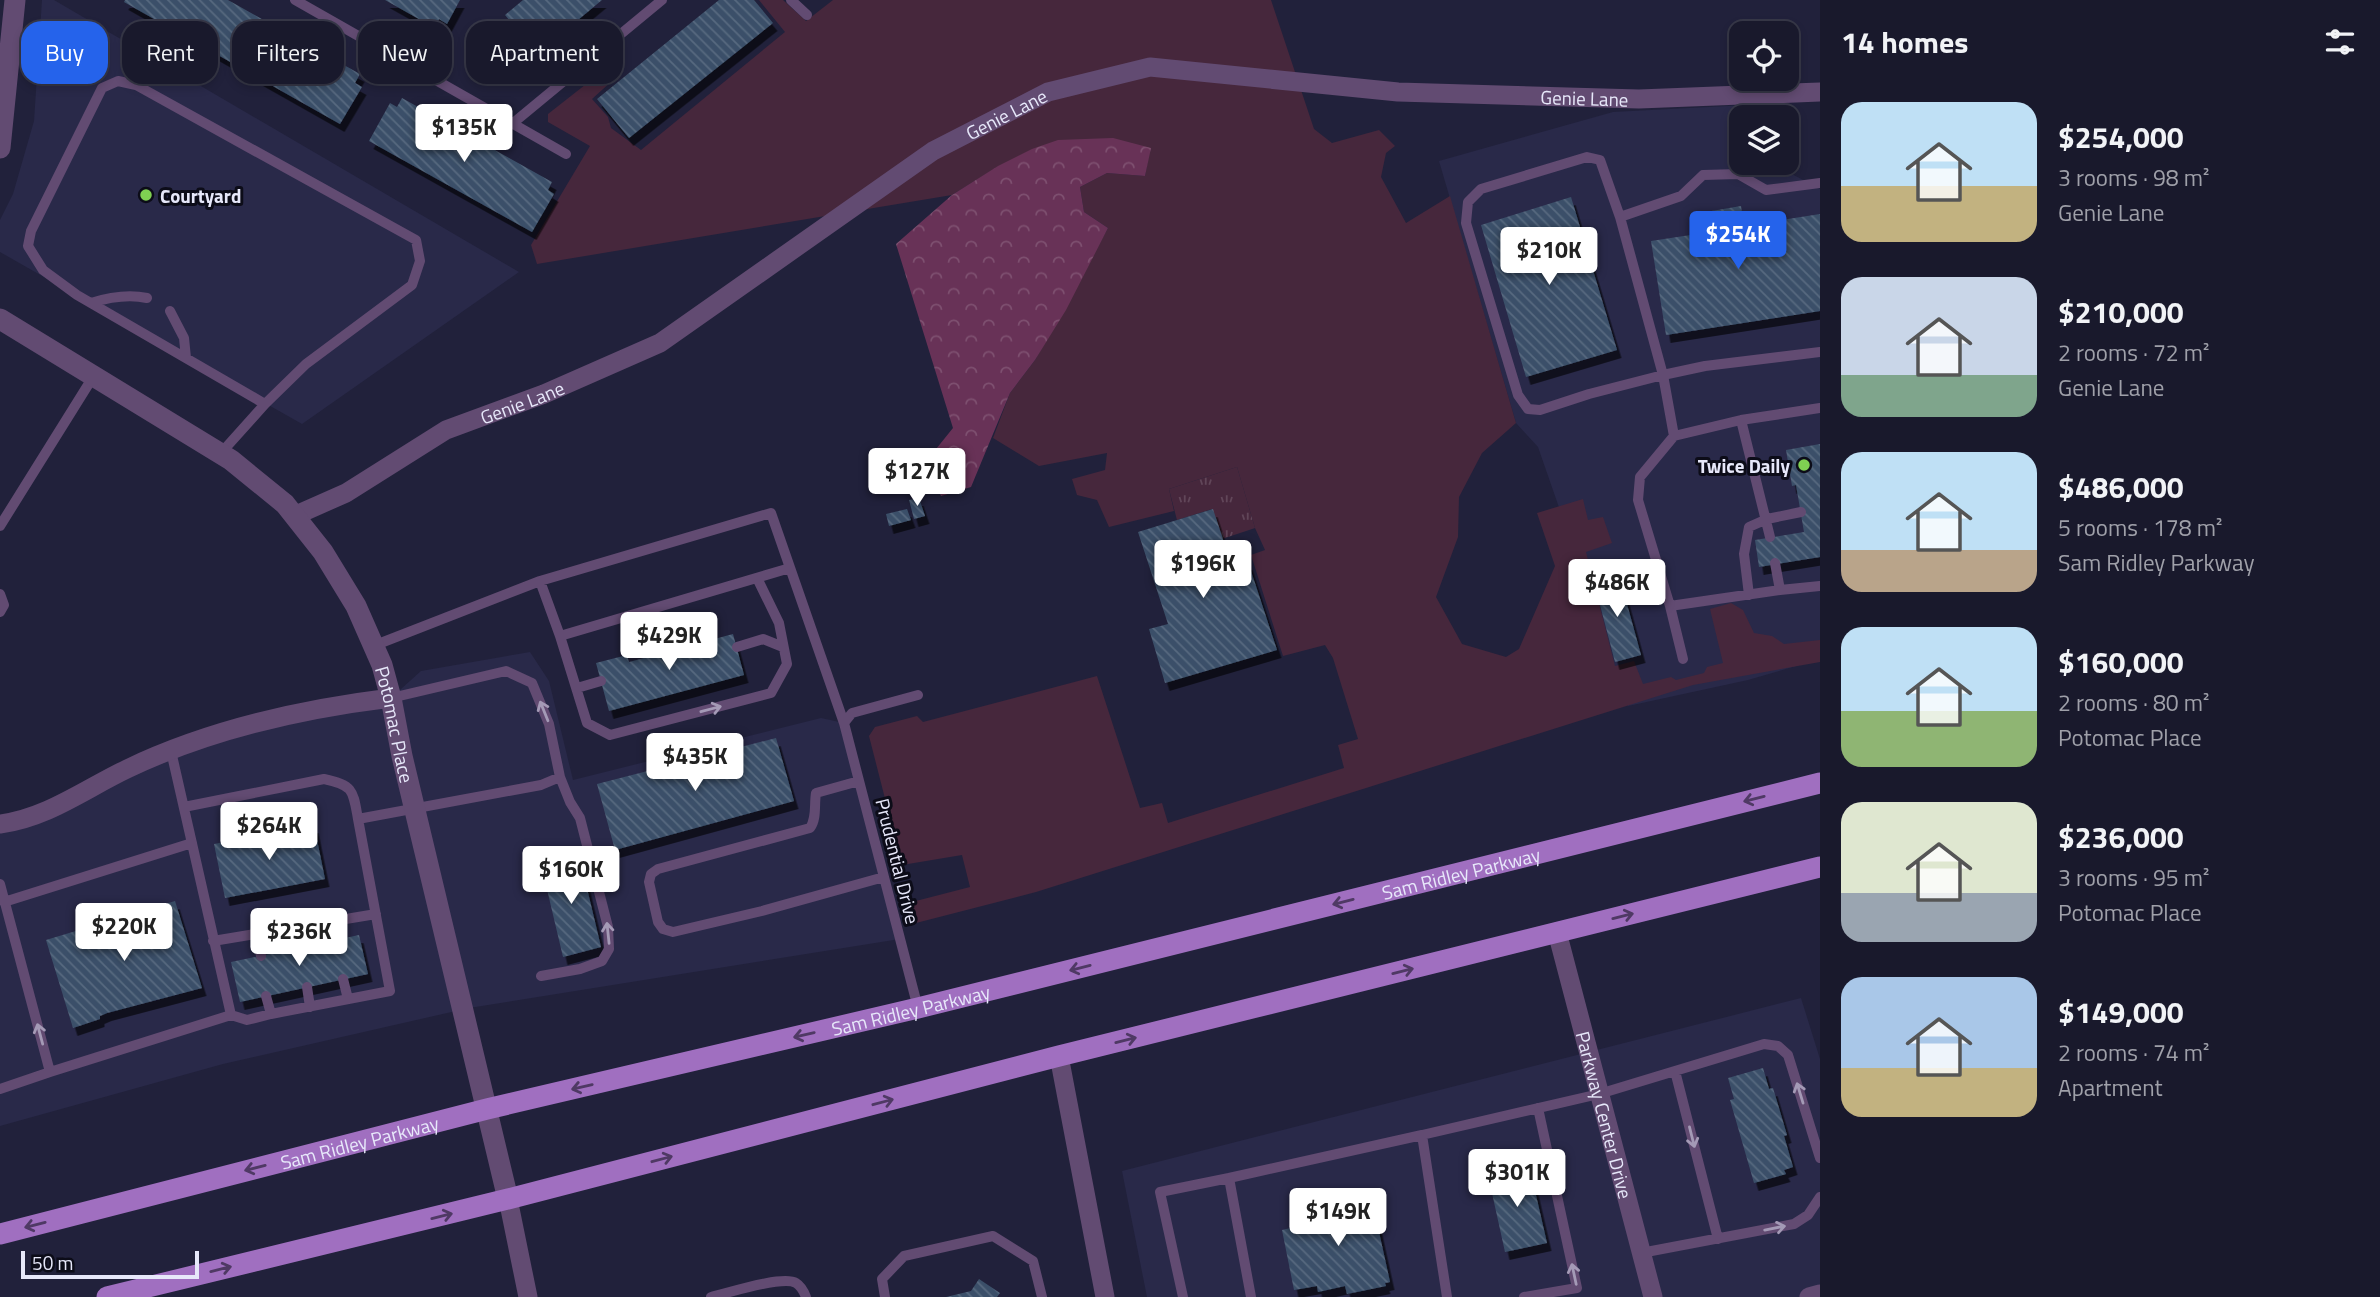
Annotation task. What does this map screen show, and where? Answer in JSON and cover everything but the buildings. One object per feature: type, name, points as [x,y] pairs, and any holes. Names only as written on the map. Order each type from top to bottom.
[{"type":"main road","name":"Sam Ridley Parkway","points":[[0,1234],[487,1109],[918,1008],[1820,783]]},
{"type":"main road","points":[[107,1297],[508,1199],[1059,1056],[1820,867]]},
{"type":"street","points":[[0,148],[15,0]]},
{"type":"street","name":"Genie Lane","points":[[294,516],[346,493],[446,430],[544,394],[660,343],[933,151],[1048,92],[1150,68],[1398,92],[1639,99],[1819,92]]},
{"type":"street","name":"Potomac Place","points":[[0,319],[221,454],[285,504],[323,552],[350,595],[373,646],[391,698],[402,755],[508,1199],[528,1297]]},
{"type":"street","points":[[0,824],[18,822],[57,806],[128,768],[208,736],[336,705],[391,698]]},
{"type":"street","name":"Parkway Center Drive","points":[[1557,932],[1653,1297]]},
{"type":"street","points":[[1059,1056],[1105,1297]]},
{"type":"street","points":[[1809,1297],[1820,1294]]},
{"type":"lane","points":[[295,0],[566,154]]},
{"type":"lane","points":[[512,124],[662,0]]},
{"type":"lane","points":[[791,0],[807,15]]},
{"type":"lane","points":[[221,454],[265,404],[306,364],[412,285],[420,261],[416,240],[136,85],[118,80],[102,88],[31,231],[29,246],[43,270],[91,303],[265,404]]},
{"type":"lane","points":[[1674,436],[1663,375],[1620,217],[1600,160],[1587,156],[1481,189],[1468,202],[1466,223],[1518,395],[1528,409],[1541,410],[1589,394],[1663,375],[1705,366],[1820,352]]},
{"type":"lane","points":[[1620,217],[1681,197],[1703,175],[1738,174],[1766,190],[1820,183]]},
{"type":"lane","points":[[91,303],[134,295],[148,298]]},
{"type":"lane","points":[[170,311],[184,338],[186,358]]},
{"type":"lane","points":[[0,526],[94,376]]},
{"type":"lane","points":[[1683,659],[1638,500],[1640,477],[1674,436],[1741,420],[1820,408]]},
{"type":"lane","points":[[1741,420],[1770,537]]},
{"type":"lane","points":[[1749,595],[1744,554],[1749,527],[1767,519],[1801,512]]},
{"type":"lane","name":"Prudential Drive","points":[[540,581],[771,513],[844,723],[918,1008]]},
{"type":"lane","points":[[1775,563],[1780,590]]},
{"type":"lane","points":[[560,636],[790,568]]},
{"type":"lane","points":[[373,646],[540,581],[587,723],[610,735],[771,693],[787,664],[779,623],[757,578]]},
{"type":"lane","points":[[1670,607],[1820,586]]},
{"type":"lane","points":[[0,594],[4,605],[0,612]]},
{"type":"lane","points":[[737,647],[764,639],[783,647]]},
{"type":"lane","points":[[391,698],[506,671],[532,683],[549,724],[560,777],[580,818],[608,927],[609,949],[602,961],[580,969],[541,976]]},
{"type":"lane","points":[[577,688],[601,681]]},
{"type":"lane","points":[[844,723],[852,713],[918,695]]},
{"type":"lane","points":[[171,751],[231,1015]]},
{"type":"lane","points":[[358,819],[541,785],[560,777]]},
{"type":"lane","points":[[0,1089],[231,1015],[247,1020],[390,991],[354,795],[344,783],[324,779],[184,807]]},
{"type":"lane","points":[[859,780],[816,793],[814,822],[810,828],[659,869],[651,874],[649,882],[658,922],[663,929],[673,932],[762,911],[884,877]]},
{"type":"lane","points":[[50,1072],[4,916],[1,894],[192,843]]},
{"type":"lane","points":[[213,941],[376,914]]},
{"type":"lane","points":[[334,921],[337,940]]},
{"type":"lane","points":[[297,927],[300,948]]},
{"type":"lane","points":[[257,934],[261,956]]},
{"type":"lane","points":[[343,979],[348,999]]},
{"type":"lane","points":[[307,987],[310,1007]]},
{"type":"lane","points":[[266,996],[271,1014]]},
{"type":"lane","points":[[1183,1297],[1160,1192],[1599,1094],[1764,1044],[1778,1046],[1788,1055],[1820,1158]]},
{"type":"lane","points":[[1675,1071],[1717,1239]]},
{"type":"lane","points":[[1524,1297],[1577,1288],[1538,1108]]},
{"type":"lane","points":[[1422,1135],[1447,1297]]},
{"type":"lane","points":[[1229,1178],[1251,1297]]},
{"type":"lane","points":[[1641,1253],[1794,1224],[1808,1215],[1820,1197]]},
{"type":"lane","points":[[885,1297],[882,1279],[904,1256],[993,1236],[1033,1261],[1042,1297]]},
{"type":"lane","points":[[711,1297],[781,1280],[795,1282],[804,1290],[806,1297]]},
{"type":"shaded area","points":[[42,0],[54,0],[90,21],[41,21]]},
{"type":"shaded area","points":[[108,32],[122,40],[122,84],[198,84],[519,272],[302,424],[0,252],[0,220],[13,194],[34,121],[36,84],[108,84]]},
{"type":"shaded area","points":[[1784,103],[1784,105],[1746,105]]},
{"type":"shaded area","points":[[1729,106],[1729,175],[1794,175],[1820,189],[1820,659],[1748,680],[1628,706],[1538,447],[1516,423],[1439,161],[1613,112]]},
{"type":"shaded area","points":[[530,652],[549,681],[573,780],[821,718],[844,723],[900,939],[469,1008],[223,1064],[0,1126],[0,824],[208,736],[391,698],[421,671]]},
{"type":"shaded area","points":[[1801,998],[1820,1059],[1820,1297],[1147,1297],[1122,1171]]},
{"type":"green space","points":[[759,0],[783,0],[806,21],[833,0],[1271,0],[1314,129],[1332,143],[1379,130],[1395,146],[1386,153],[1381,177],[1406,223],[1450,196],[1516,423],[1482,453],[1459,497],[1458,537],[1436,597],[1462,644],[1506,657],[1519,649],[1555,566],[1537,513],[1583,499],[1588,520],[1603,517],[1612,543],[1586,552],[1615,666],[1634,661],[1643,684],[1704,673],[1707,667],[1723,663],[1710,609],[1731,603],[1743,610],[1754,633],[1772,636],[1784,644],[1820,640],[1820,662],[1693,685],[1036,892],[916,923],[912,902],[970,887],[962,855],[902,865],[869,736],[875,727],[917,716],[923,722],[1097,676],[1140,808],[1162,803],[1168,823],[1344,768],[1338,745],[1358,739],[1333,658],[1325,645],[1283,656],[1251,555],[1265,550],[1255,528],[1237,467],[1169,489],[1174,511],[1109,527],[1097,500],[1077,495],[1072,479],[1105,470],[1107,453],[1039,466],[993,438],[1010,393],[1035,360],[1108,228],[1084,212],[1080,187],[1107,173],[1145,176],[1150,148],[999,166],[952,195],[537,264],[531,245],[590,146],[548,122],[548,114],[586,84],[609,84],[592,99],[608,117],[611,128],[641,150],[785,32]]},
{"type":"green space","points":[[1113,138],[1151,148],[1145,176],[1107,173],[1080,187],[1084,212],[1108,228],[1066,310],[1035,360],[1010,393],[971,487],[941,496],[928,459],[953,428],[896,244],[952,195],[998,166],[1032,149],[1058,140]]},
{"type":"green space","points":[[1237,467],[1255,528],[1222,539],[1212,509],[1177,520],[1169,489]]},
{"type":"place","name":"Courtyard","points":[[146,195]]},
{"type":"place","name":"Twice Daily","points":[[1804,465]]}]
